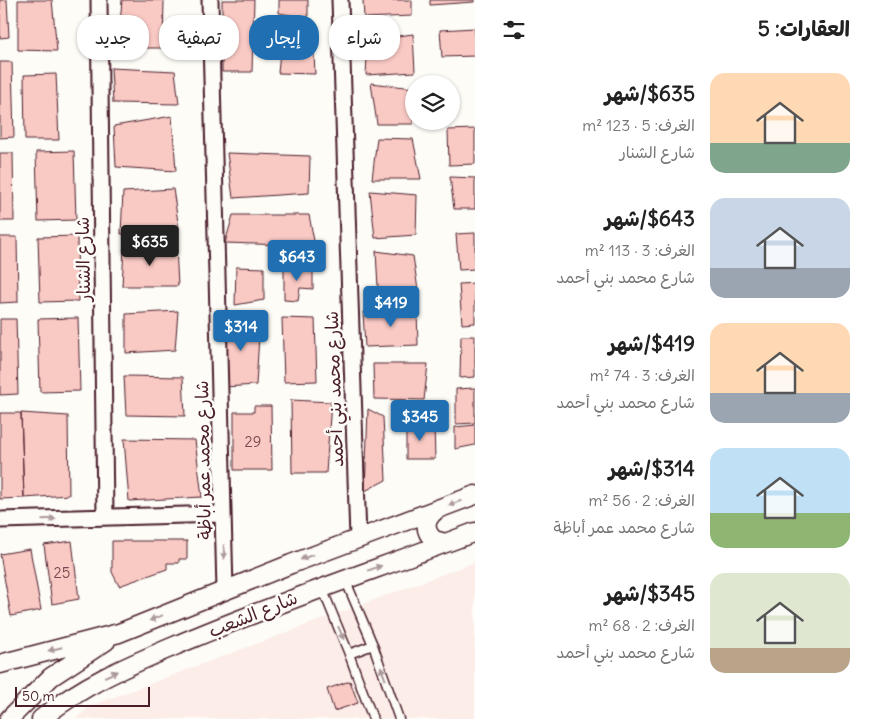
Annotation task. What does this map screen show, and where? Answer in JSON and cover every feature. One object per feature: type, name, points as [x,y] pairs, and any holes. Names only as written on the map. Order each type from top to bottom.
[{"type":"street","name":"شارع الشنار","points":[[99,0],[105,517]]},
{"type":"street","name":"شارع محمد عمر أباظة","points":[[210,0],[225,590]]},
{"type":"street","name":"شارع محمد بني أحمد","points":[[340,0],[358,538]]},
{"type":"street","name":"شارع الشعب","points":[[0,664],[119,633],[358,538],[475,495]]},
{"type":"street","points":[[435,510],[427,520],[427,531],[434,540],[445,543]]},
{"type":"street","points":[[0,520],[223,514]]},
{"type":"street","name":"شارع الشعب","points":[[41,719],[61,702],[99,679],[228,624],[475,532]]},
{"type":"street","name":"شارع الشعب","points":[[9,719],[51,678],[119,633]]},
{"type":"lane","points":[[345,579],[373,645],[399,719]]},
{"type":"lane","points":[[322,588],[373,719]]},
{"type":"lane","points":[[349,654],[373,645]]},
{"type":"shaded area","points":[[475,562],[475,719],[76,719],[90,706]]},
{"type":"building","points":[[0,0],[7,0],[9,37],[0,38]]},
{"type":"building","points":[[18,0],[52,0],[57,51],[18,50]]},
{"type":"building","points":[[122,0],[164,0],[164,15],[159,15],[159,48],[149,48],[149,15],[121,15]]},
{"type":"building","points":[[222,0],[254,0],[254,15],[249,15],[249,60],[252,60],[252,72],[222,72],[222,60],[239,60],[239,15],[222,15]]},
{"type":"building","points":[[279,0],[308,0],[308,15],[279,13]]},
{"type":"building","points":[[363,0],[412,0],[412,16],[364,15]]},
{"type":"building","points":[[430,0],[474,0],[474,2],[430,5]]},
{"type":"building","points":[[475,28],[475,56],[442,57],[440,30]]},
{"type":"building","points":[[413,34],[415,72],[366,75],[367,60],[400,60],[400,36]]},
{"type":"building","points":[[279,60],[314,60],[315,74],[278,73]]},
{"type":"building","points":[[0,62],[12,62],[14,137],[0,138]]},
{"type":"building","points":[[111,68],[175,71],[179,104],[113,103]]},
{"type":"building","points":[[56,74],[59,140],[25,140],[24,75]]},
{"type":"building","points":[[371,83],[405,87],[405,124],[377,124]]},
{"type":"building","points":[[172,116],[176,171],[116,167],[114,126]]},
{"type":"building","points":[[475,129],[475,164],[449,165],[448,130]]},
{"type":"building","points":[[377,138],[413,139],[421,179],[372,179]]},
{"type":"building","points":[[74,151],[76,220],[38,221],[36,152]]},
{"type":"building","points":[[0,153],[13,153],[14,221],[0,221]]},
{"type":"building","points":[[227,153],[310,156],[309,193],[233,198]]},
{"type":"building","points":[[450,177],[475,178],[475,209],[454,209]]},
{"type":"building","points":[[173,189],[179,229],[121,234],[123,192]]},
{"type":"building","points":[[370,191],[417,195],[416,235],[375,238]]},
{"type":"building","points":[[233,215],[309,215],[315,246],[225,243]]},
{"type":"building","points":[[475,233],[475,269],[459,270],[456,234]]},
{"type":"building","points":[[77,236],[78,301],[40,302],[38,237]]},
{"type":"building","points":[[0,237],[17,237],[18,302],[0,303]]},
{"type":"building","points":[[176,247],[178,286],[122,286],[124,248]]},
{"type":"building","points":[[376,251],[413,256],[418,290],[378,288]]},
{"type":"building","points":[[284,266],[313,269],[313,289],[300,288],[298,301],[284,300]]},
{"type":"building","points":[[236,267],[264,268],[264,300],[235,305]]},
{"type":"building","points":[[475,283],[475,323],[462,324],[459,284]]},
{"type":"building","points":[[417,310],[418,345],[365,347],[363,312]]},
{"type":"building","points":[[178,311],[175,350],[126,353],[126,314]]},
{"type":"building","points":[[78,318],[80,391],[40,392],[38,319]]},
{"type":"building","points":[[282,318],[315,319],[317,381],[284,382]]},
{"type":"building","points":[[0,319],[16,319],[18,394],[0,395]]},
{"type":"building","points":[[226,319],[260,320],[256,385],[224,387]]},
{"type":"building","points":[[461,336],[475,336],[475,377],[460,378]]},
{"type":"building","points":[[373,364],[428,364],[424,400],[374,399]]},
{"type":"building","points":[[124,376],[183,377],[185,416],[126,415]]},
{"type":"building","points":[[475,388],[475,423],[456,424],[456,389]]},
{"type":"building","points":[[291,400],[331,402],[326,473],[292,473]]},
{"type":"building","points":[[254,406],[271,406],[272,470],[234,470],[234,412],[254,412]]},
{"type":"building","points":[[368,409],[383,417],[386,480],[365,491]]},
{"type":"building","points":[[0,413],[21,413],[24,498],[0,499]]},
{"type":"building","points":[[21,413],[68,416],[69,495],[24,498]]},
{"type":"building","points":[[406,424],[434,424],[435,459],[406,459]]},
{"type":"building","points":[[475,425],[475,445],[455,449],[455,427]]},
{"type":"building","points":[[124,439],[195,440],[202,497],[129,501]]},
{"type":"building","points":[[72,541],[79,599],[52,604],[44,545]]},
{"type":"building","points":[[112,541],[187,541],[187,559],[179,559],[179,563],[167,563],[167,569],[119,586],[112,572]]},
{"type":"building","points":[[30,549],[41,610],[11,616],[0,554]]},
{"type":"building","points":[[350,681],[358,703],[334,711],[327,689]]}]
